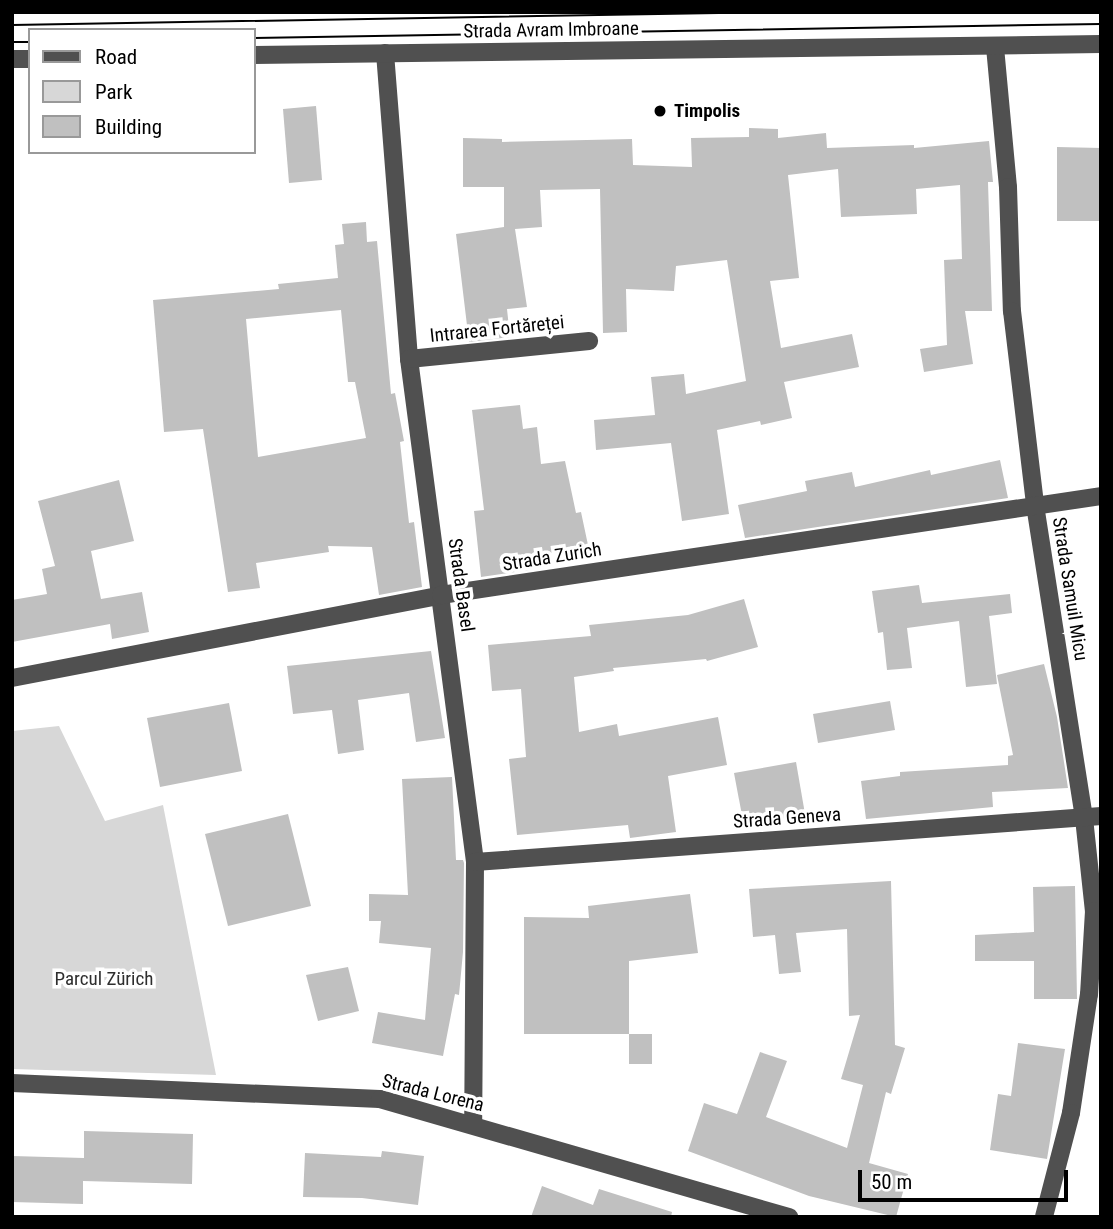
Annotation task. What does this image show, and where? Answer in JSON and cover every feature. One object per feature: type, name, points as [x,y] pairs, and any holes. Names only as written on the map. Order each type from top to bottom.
[{"type":"street","name":"Strada Avram Imbroane","points":[[256,55],[1101,44]]},
{"type":"street","name":"Strada Samuil Micu","points":[[995,47],[1008,187],[1012,311],[1035,505],[1092,817],[1094,911],[1088,994],[1071,1113],[1044,1217]]},
{"type":"street","name":"Strada Basel","points":[[385,53],[409,359],[475,862],[473,1124]]},
{"type":"street","name":"Intrarea Fortăreței","points":[[409,359],[589,341]]},
{"type":"street","name":"Strada Zurich","points":[[12,678],[441,594],[1101,496]]},
{"type":"street","name":"Strada Geneva","points":[[475,862],[1092,817]]},
{"type":"street","name":"Strada Lorena","points":[[12,1083],[380,1099],[789,1217]]},
{"type":"green space","name":"Parcul Zürich","points":[[59,726],[105,821],[163,805],[216,1075],[12,1069],[12,731]]},
{"type":"building","points":[[316,106],[322,180],[289,183],[283,109]]},
{"type":"building","points":[[749,128],[778,129],[778,138],[826,133],[827,148],[914,145],[914,148],[989,141],[993,182],[988,182],[992,311],[965,311],[973,364],[924,372],[920,349],[947,345],[944,260],[962,259],[960,185],[916,189],[917,214],[841,217],[838,169],[788,175],[799,278],[770,281],[781,348],[852,334],[859,367],[784,382],[792,418],[717,430],[729,514],[682,521],[671,443],[596,450],[594,420],[655,415],[651,377],[684,374],[686,394],[746,381],[727,260],[676,266],[674,291],[626,289],[627,332],[603,333],[600,189],[540,190],[542,227],[515,229],[527,307],[507,309],[510,337],[469,342],[456,234],[504,227],[504,187],[463,187],[463,138],[502,139],[502,142],[632,139],[633,165],[692,167],[691,138],[749,137]]},
{"type":"building","points":[[1057,147],[1101,148],[1101,221],[1057,221]]},
{"type":"building","points":[[366,222],[367,242],[377,241],[391,394],[395,393],[404,441],[400,442],[409,523],[414,522],[422,587],[379,595],[372,547],[328,546],[329,552],[256,563],[260,588],[228,592],[203,429],[164,432],[153,300],[279,289],[278,284],[338,278],[335,245],[344,244],[342,224]],"holes":[[[341,310],[348,382],[355,382],[366,438],[258,457],[246,319]]]},
{"type":"building","points":[[520,405],[523,429],[537,427],[541,464],[565,461],[576,513],[581,512],[588,545],[527,558],[529,570],[481,577],[474,511],[484,510],[472,410]]},
{"type":"building","points":[[1000,460],[1008,498],[745,538],[738,505],[807,491],[805,481],[852,472],[855,487],[930,470],[931,475]]},
{"type":"building","points":[[119,480],[134,541],[91,551],[101,599],[142,592],[149,632],[112,639],[110,624],[12,642],[12,600],[47,594],[42,569],[55,566],[38,501]]},
{"type":"building","points":[[919,585],[922,603],[1010,594],[1012,613],[989,616],[997,684],[966,687],[959,621],[907,628],[912,668],[887,670],[883,632],[878,633],[872,591]]},
{"type":"building","points":[[744,599],[758,647],[707,661],[613,668],[614,671],[574,677],[579,732],[617,724],[619,736],[718,717],[727,765],[668,776],[676,832],[630,838],[628,825],[517,835],[509,759],[526,757],[521,689],[492,691],[488,645],[591,636],[589,625],[688,615]]},
{"type":"building","points":[[431,651],[445,738],[416,742],[409,693],[358,700],[364,750],[338,754],[332,710],[293,714],[287,666]]},
{"type":"building","points":[[1044,664],[1057,717],[1068,788],[992,792],[993,807],[866,819],[861,781],[900,776],[900,772],[1008,765],[1008,756],[1013,755],[997,675]]},
{"type":"building","points":[[890,701],[895,730],[818,743],[813,714]]},
{"type":"building","points":[[229,703],[242,771],[160,787],[147,718]]},
{"type":"building","points":[[796,762],[805,814],[744,826],[734,773]]},
{"type":"building","points":[[452,777],[456,860],[463,860],[464,863],[463,952],[459,995],[455,994],[443,1056],[372,1043],[378,1012],[425,1020],[431,948],[379,943],[381,921],[369,921],[369,894],[408,895],[402,779]]},
{"type":"building","points":[[288,814],[311,906],[228,926],[205,834]]},
{"type":"building","points":[[891,881],[895,1045],[905,1048],[891,1094],[886,1092],[869,1163],[908,1174],[896,1217],[809,1196],[688,1151],[704,1103],[737,1114],[760,1052],[787,1061],[766,1117],[847,1148],[863,1085],[841,1079],[860,1015],[849,1016],[847,929],[796,933],[801,972],[779,974],[775,935],[753,937],[749,889]]},
{"type":"building","points":[[1075,886],[1077,999],[1034,999],[1034,961],[975,961],[975,935],[1034,932],[1033,887]]},
{"type":"building","points":[[690,894],[698,953],[629,961],[629,1034],[524,1034],[524,917],[589,918],[588,906]]},
{"type":"building","points":[[348,967],[359,1011],[318,1021],[306,975]]},
{"type":"building","points":[[629,1034],[652,1034],[652,1064],[629,1064]]},
{"type":"building","points":[[1018,1043],[1065,1049],[1047,1159],[990,1150],[998,1094],[1011,1096]]},
{"type":"building","points":[[84,1131],[193,1134],[192,1184],[83,1181],[83,1204],[12,1202],[12,1156],[84,1158]]},
{"type":"building","points":[[382,1151],[424,1156],[418,1205],[362,1198],[303,1197],[305,1153],[381,1157]]},
{"type":"building","points":[[542,1186],[593,1205],[599,1189],[672,1212],[671,1217],[531,1217]]},
{"type":"tram line","points":[[12,25],[781,12]]},
{"type":"tram line","points":[[256,38],[1101,24]]},
{"type":"tram line","points":[[12,42],[28,42]]},
{"type":"place","name":"Timpolis","points":[[660,111]]}]
